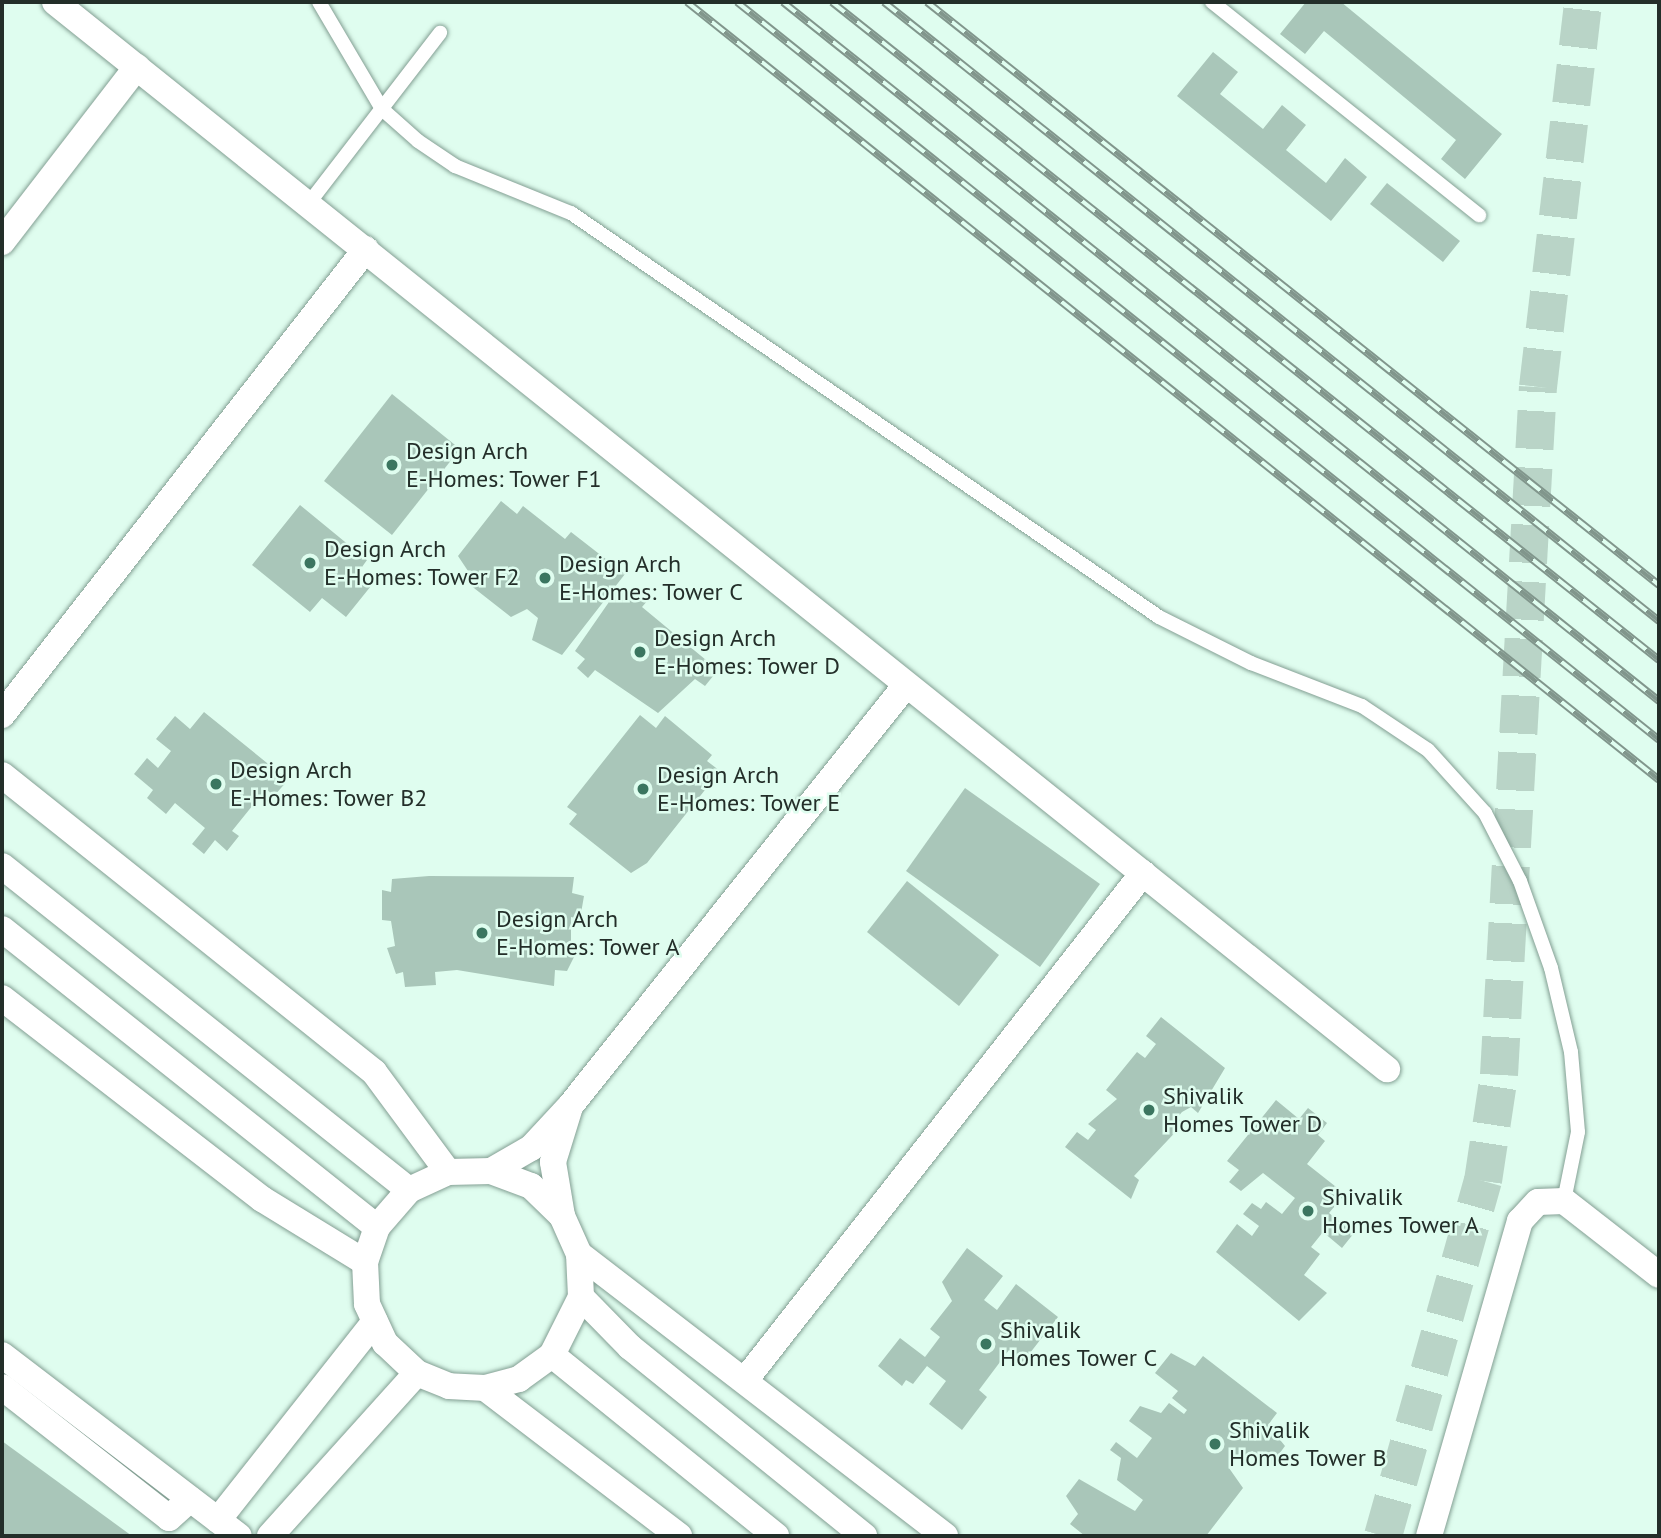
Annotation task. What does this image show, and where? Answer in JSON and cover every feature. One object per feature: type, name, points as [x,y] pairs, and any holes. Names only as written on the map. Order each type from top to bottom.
[{"type":"street","points":[[55,2],[1387,1069]]},
{"type":"street","points":[[2,242],[137,67]]},
{"type":"street","points":[[2,715],[366,249]]},
{"type":"street","points":[[491,1171],[531,1148],[571,1105],[906,685]]},
{"type":"street","points":[[2,775],[374,1072],[448,1172]]},
{"type":"street","points":[[2,866],[410,1190]]},
{"type":"street","points":[[746,1379],[1143,873]]},
{"type":"street","points":[[2,929],[377,1227]]},
{"type":"street","points":[[2,998],[262,1199],[365,1262]]},
{"type":"street","points":[[562,1216],[531,1186],[491,1171],[448,1172],[410,1190],[377,1227],[365,1262],[367,1304],[385,1343],[416,1373],[449,1386],[485,1388],[519,1379],[552,1355],[581,1297],[579,1254],[562,1216],[553,1162],[571,1105]]},
{"type":"street","points":[[1429,1536],[1520,1221],[1538,1202],[1564,1201],[1659,1275]]},
{"type":"street","points":[[579,1254],[746,1379],[946,1536]]},
{"type":"street","points":[[581,1297],[630,1346],[864,1536]]},
{"type":"street","points":[[218,1520],[374,1321]]},
{"type":"street","points":[[2,1355],[239,1536]]},
{"type":"street","points":[[552,1355],[776,1536]]},
{"type":"street","points":[[270,1536],[416,1373]]},
{"type":"street","points":[[2,1387],[169,1518],[190,1499]]},
{"type":"street","points":[[485,1388],[679,1536]]},
{"type":"lane","points":[[319,2],[382,109],[455,166],[571,213],[1159,617],[1251,663],[1362,706],[1428,750],[1485,813],[1520,881],[1551,968],[1571,1052],[1578,1132],[1564,1201]]},
{"type":"lane","points":[[1212,2],[1479,215]]},
{"type":"lane","points":[[309,203],[440,33]]},
{"type":"building","points":[[1306,2],[1341,2],[1502,134],[1465,179],[1441,159],[1456,140],[1324,31],[1305,54],[1280,34]]},
{"type":"building","points":[[1213,52],[1238,72],[1220,94],[1263,129],[1282,105],[1306,125],[1286,150],[1326,183],[1345,158],[1367,177],[1331,221],[1177,96]]},
{"type":"building","points":[[1387,183],[1460,241],[1443,262],[1370,204]]},
{"type":"building","name":"Design Arch E-Homes: Tower F1","points":[[392,394],[460,449],[392,535],[324,481]]},
{"type":"building","name":"Design Arch E-Homes: Tower C","points":[[501,501],[517,514],[523,506],[565,539],[571,532],[625,574],[562,655],[532,640],[538,618],[527,609],[511,617],[465,581],[470,574],[458,556]]},
{"type":"building","name":"Design Arch E-Homes: Tower F2","points":[[300,505],[367,560],[357,574],[371,586],[346,617],[322,598],[310,612],[252,565]]},
{"type":"building","name":"Design Arch E-Homes: Tower D","points":[[618,589],[629,598],[636,590],[648,600],[642,607],[718,670],[705,686],[695,679],[658,713],[595,670],[588,678],[577,668],[585,659],[575,651]]},
{"type":"building","name":"Design Arch E-Homes: Tower B2","points":[[204,712],[288,780],[274,796],[266,789],[232,831],[239,836],[227,851],[215,840],[204,854],[192,844],[205,828],[175,803],[166,814],[147,798],[153,790],[134,774],[147,758],[158,768],[171,751],[156,739],[175,716],[190,729]]},
{"type":"building","name":"Design Arch E-Homes: Tower E","points":[[640,715],[656,728],[665,716],[712,755],[707,761],[720,771],[647,863],[631,873],[569,824],[577,814],[567,807]]},
{"type":"building","points":[[965,788],[1100,884],[1040,967],[906,871]]},
{"type":"building","name":"Design Arch E-Homes: Tower A","points":[[429,876],[574,877],[572,893],[584,896],[580,919],[571,917],[571,948],[578,949],[567,971],[555,970],[554,986],[457,970],[435,972],[436,985],[405,987],[403,972],[396,974],[387,948],[395,946],[391,921],[382,920],[382,890],[391,892],[392,879]]},
{"type":"building","points":[[907,881],[999,955],[959,1006],[867,932]]},
{"type":"building","name":"Shivalik Homes Tower D","points":[[1161,1017],[1225,1068],[1198,1113],[1191,1107],[1182,1112],[1177,1118],[1184,1123],[1134,1176],[1139,1180],[1131,1199],[1065,1147],[1077,1132],[1088,1140],[1096,1130],[1088,1124],[1117,1099],[1106,1090],[1137,1052],[1145,1058],[1156,1044],[1146,1036]]},
{"type":"building","name":"Shivalik Homes Tower A","points":[[1276,1100],[1299,1119],[1308,1108],[1327,1123],[1318,1135],[1325,1141],[1307,1164],[1345,1194],[1329,1213],[1354,1233],[1342,1248],[1323,1232],[1311,1247],[1320,1254],[1304,1275],[1327,1293],[1299,1321],[1216,1252],[1237,1224],[1252,1236],[1259,1226],[1243,1214],[1252,1203],[1261,1209],[1266,1202],[1282,1214],[1295,1198],[1263,1173],[1241,1191],[1229,1182],[1239,1170],[1227,1161]]},
{"type":"building","name":"Shivalik Homes Tower C","points":[[967,1248],[1003,1276],[984,1300],[997,1310],[1016,1284],[1058,1317],[1023,1362],[1009,1350],[979,1390],[987,1397],[962,1430],[929,1404],[946,1381],[927,1366],[913,1384],[906,1380],[902,1386],[878,1366],[900,1338],[925,1357],[940,1337],[930,1329],[952,1301],[942,1282]]},
{"type":"building","name":"Shivalik Homes Tower B","points":[[1171,1353],[1195,1366],[1203,1356],[1277,1413],[1268,1425],[1285,1446],[1271,1465],[1252,1451],[1246,1460],[1239,1454],[1229,1468],[1243,1488],[1206,1536],[1085,1536],[1070,1524],[1078,1514],[1066,1496],[1079,1479],[1135,1511],[1143,1500],[1117,1480],[1121,1458],[1110,1450],[1116,1442],[1137,1458],[1152,1438],[1129,1421],[1140,1406],[1161,1413],[1169,1403],[1184,1414],[1187,1410],[1172,1398],[1178,1391],[1155,1373]]},
{"type":"building","points":[[2,1441],[132,1536],[2,1536]]},
{"type":"tunnel","points":[[1383,1536],[1483,1181],[1499,1075],[1538,387],[1583,2]]},
{"type":"railway","points":[[687,2],[1659,780]]},
{"type":"railway","points":[[737,2],[1659,740]]},
{"type":"railway","points":[[783,2],[1659,701]]},
{"type":"railway","points":[[832,2],[1659,660]]},
{"type":"railway","points":[[884,2],[1659,621]]},
{"type":"railway","points":[[927,2],[1659,585]]},
{"type":"place","name":"Design Arch E-Homes: Tower F1","points":[[392,465]]},
{"type":"place","name":"Design Arch E-Homes: Tower F2","points":[[310,563]]},
{"type":"place","name":"Design Arch E-Homes: Tower C","points":[[545,578]]},
{"type":"place","name":"Design Arch E-Homes: Tower D","points":[[640,652]]},
{"type":"place","name":"Design Arch E-Homes: Tower B2","points":[[216,784]]},
{"type":"place","name":"Design Arch E-Homes: Tower E","points":[[643,789]]},
{"type":"place","name":"Design Arch E-Homes: Tower A","points":[[482,933]]},
{"type":"place","name":"Shivalik Homes Tower D","points":[[1149,1110]]},
{"type":"place","name":"Shivalik Homes Tower A","points":[[1308,1211]]},
{"type":"place","name":"Shivalik Homes Tower C","points":[[986,1344]]},
{"type":"place","name":"Shivalik Homes Tower B","points":[[1215,1444]]}]
